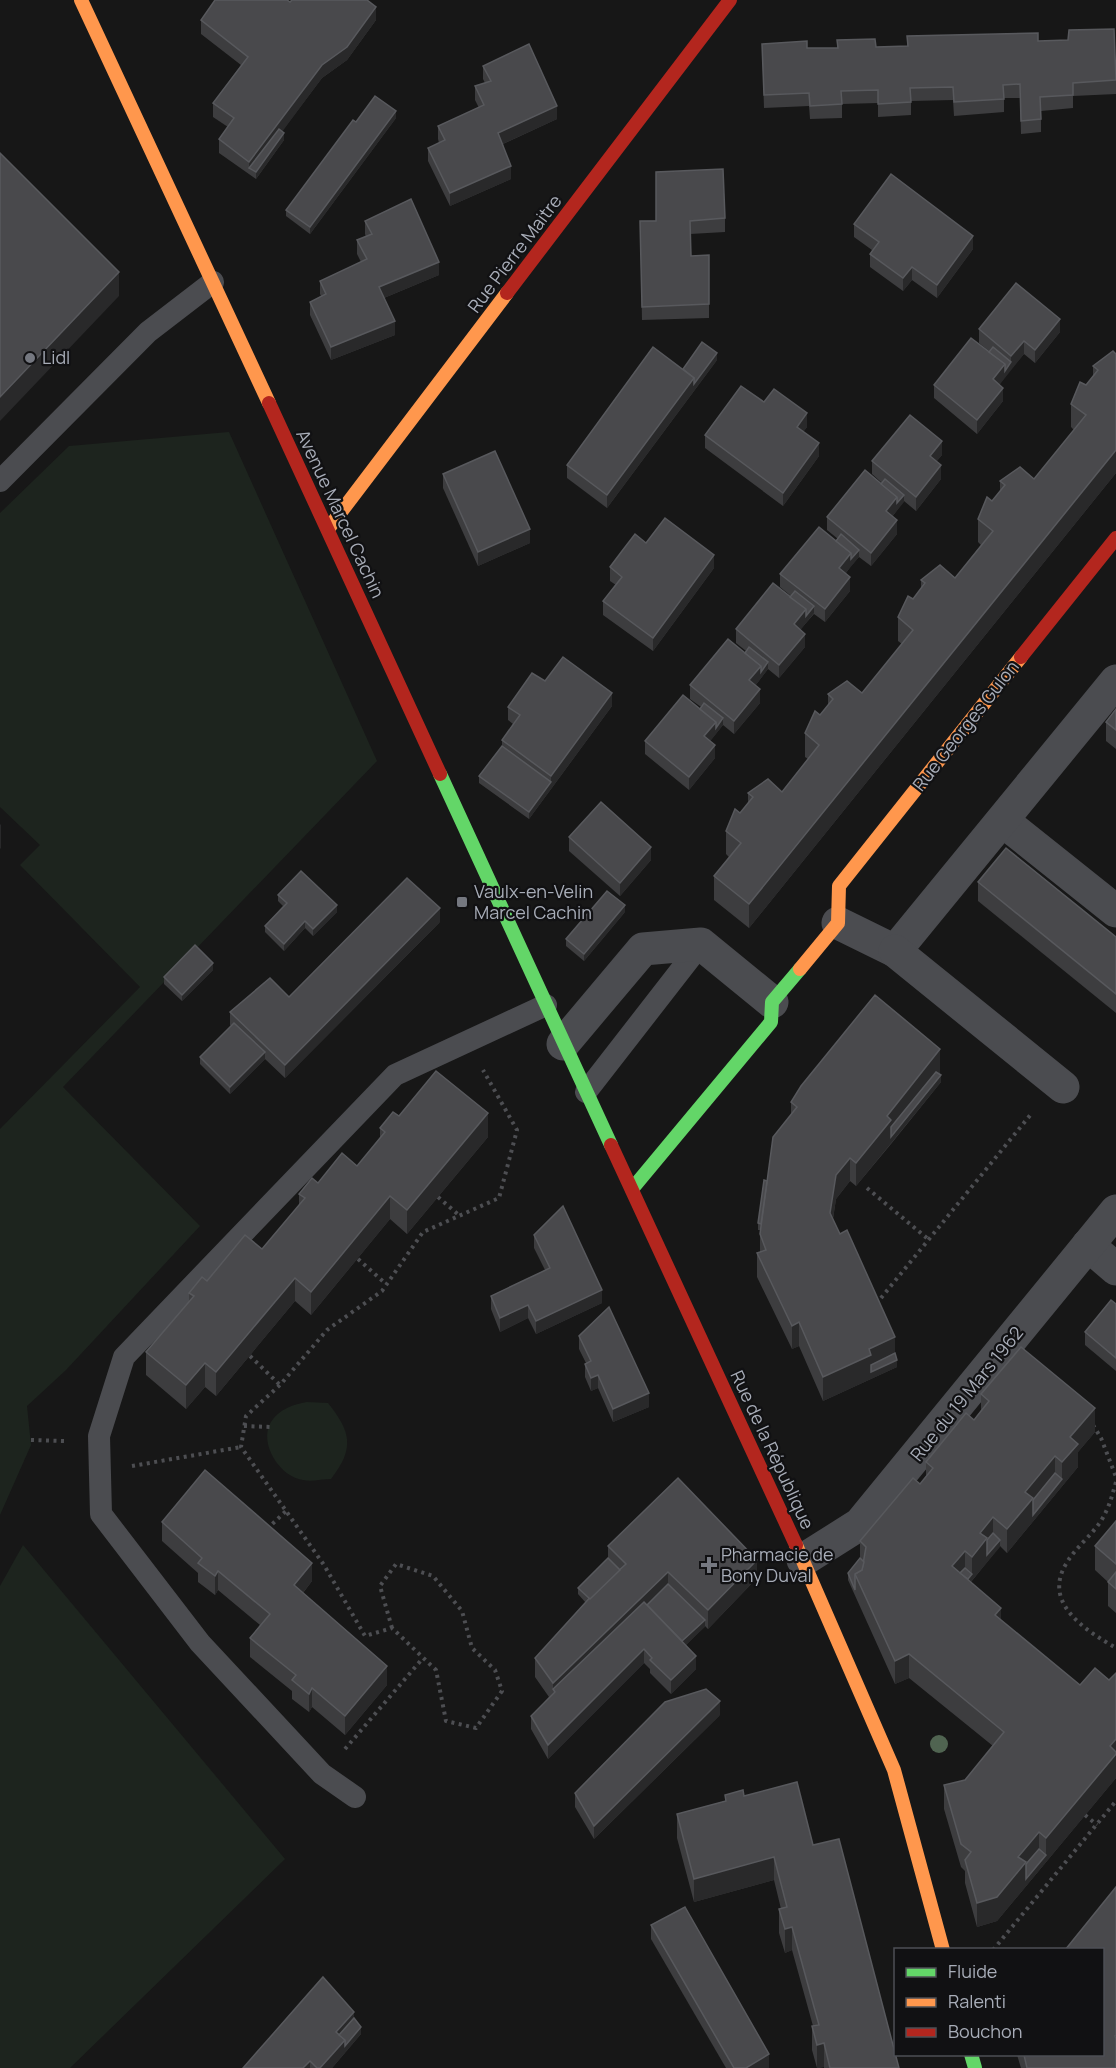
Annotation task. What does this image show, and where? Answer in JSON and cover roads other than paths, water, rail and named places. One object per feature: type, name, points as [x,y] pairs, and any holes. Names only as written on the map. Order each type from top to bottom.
[{"type":"street","name":"Avenue Marcel Cachin","points":[[81,0],[328,529],[563,1044]]},
{"type":"street","name":"Rue Pierre Maitre","points":[[328,529],[730,0]]},
{"type":"street","name":"Rue Georges Gulon","points":[[837,923],[840,886],[1116,538]]},
{"type":"street","points":[[895,951],[1116,681]]},
{"type":"street","points":[[1003,821],[1116,911]]},
{"type":"street","points":[[632,1189],[771,1022],[772,1002],[837,923],[895,951],[1060,1085]]},
{"type":"street","points":[[563,1044],[643,949],[700,944],[772,1002]]},
{"type":"street","name":"Rue de la République","points":[[563,1044],[802,1560],[894,1770],[942,1948]]},
{"type":"street","name":"Rue du 19 Mars 1962","points":[[802,1560],[860,1524],[1116,1211]]},
{"type":"street","points":[[1088,1245],[1116,1269]]},
{"type":"lane","points":[[0,481],[148,332],[213,282]]},
{"type":"lane","points":[[586,1092],[700,944]]},
{"type":"lane","points":[[355,1797],[322,1774],[200,1643],[100,1514],[99,1436],[124,1357],[395,1075],[546,1005]]},
{"type":"place","name":"Lidl","points":[[30,358]]},
{"type":"place","name":"Vaulx-en-Velin Marcel Cachin","points":[[462,902]]},
{"type":"place","name":"Pharmacie de Bony Duval","points":[[709,1565]]}]
